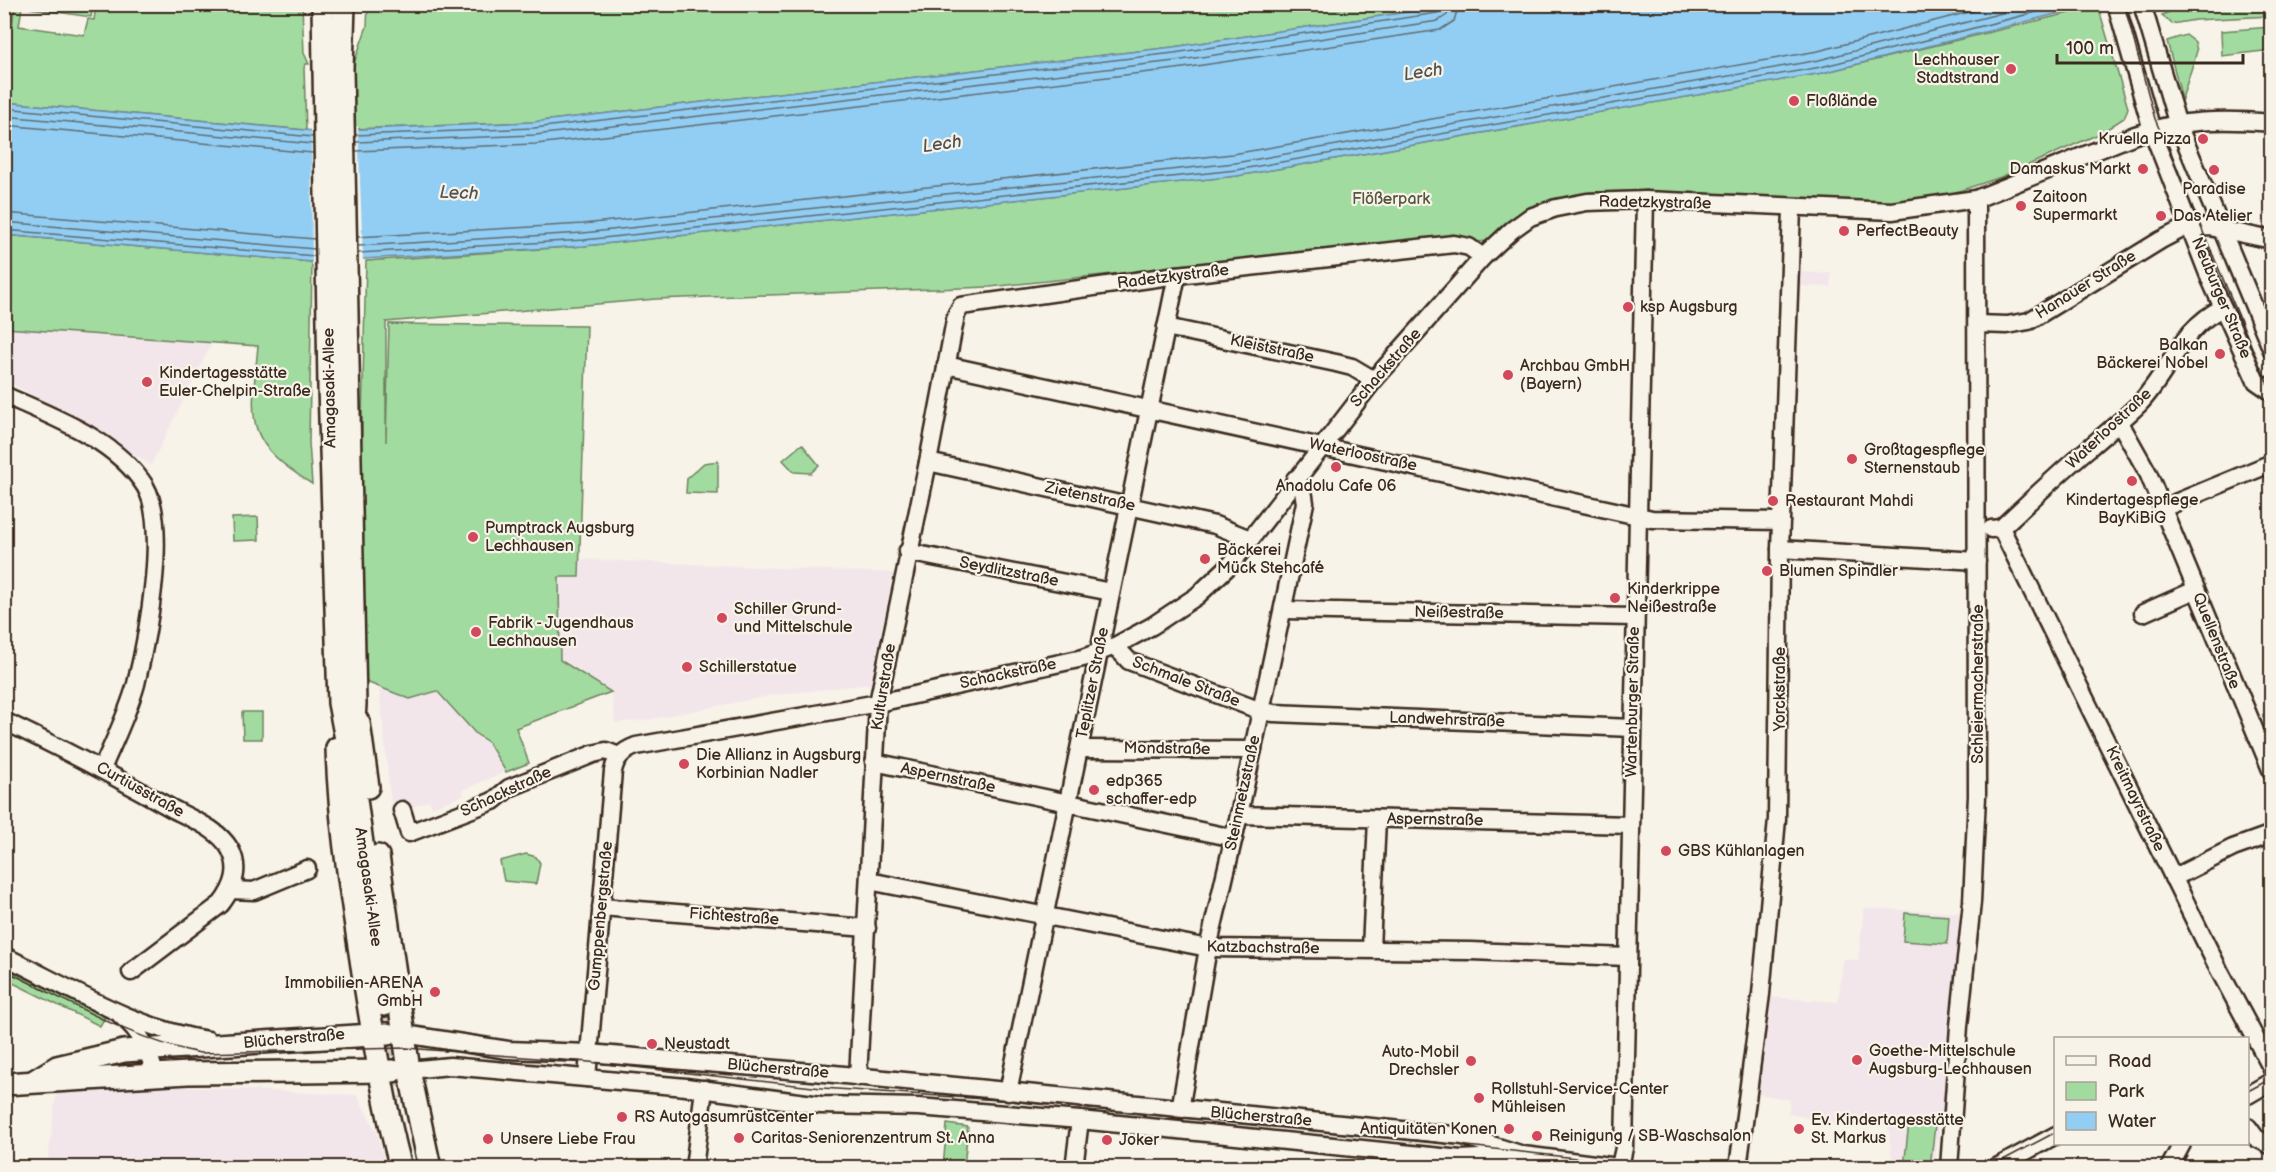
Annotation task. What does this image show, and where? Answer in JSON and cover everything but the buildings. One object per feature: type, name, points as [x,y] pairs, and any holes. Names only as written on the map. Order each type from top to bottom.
[{"type":"main road","name":"Amagasaki-Allee","points":[[323,4],[333,69],[347,704],[352,770],[384,1005]]},
{"type":"main road","name":"Amagasaki-Allee","points":[[333,69],[344,4]]},
{"type":"main road","points":[[347,704],[338,787],[350,886],[373,1033],[386,1110],[401,1167]]},
{"type":"main road","points":[[347,704],[409,1070],[430,1167]]},
{"type":"main road","name":"Blücherstraße","points":[[34,1081],[57,1067],[147,1048],[320,1039],[373,1033],[404,1034]]},
{"type":"main road","name":"Blücherstraße","points":[[4,1084],[278,1071],[409,1070]]},
{"type":"main road","points":[[401,1098],[416,1167]]},
{"type":"street","name":"Neuburger Straße","points":[[2116,4],[2134,74],[2152,130],[2223,308],[2256,381],[2271,392]]},
{"type":"street","name":"Neuburger Straße","points":[[2142,4],[2158,66],[2178,125],[2271,350]]},
{"type":"street","name":"Radetzkystraße","points":[[961,306],[1177,275],[1454,244],[1469,247],[1483,257],[1530,217],[1556,208],[1587,202],[1645,200],[1792,209],[1892,211],[1976,199],[2152,130],[2198,120],[2271,123]]},
{"type":"street","name":"Schleiermacherstraße","points":[[1949,1167],[1958,1036],[1975,863],[1978,736],[1976,199]]},
{"type":"street","name":"Wartenburger Straße","points":[[1623,1167],[1645,200]]},
{"type":"street","name":"Yorckstraße","points":[[1738,1167],[1761,994],[1777,819],[1780,549],[1792,209]]},
{"type":"street","points":[[2191,226],[2221,229],[2271,240]]},
{"type":"street","name":"Hanauer Straße","points":[[1977,324],[2007,326],[2029,321],[2161,240],[2191,226]]},
{"type":"street","name":"Schackstraße","points":[[402,810],[409,833],[494,801],[509,788],[593,754],[606,751],[619,756],[636,746],[878,703],[1098,653],[1115,646],[1152,626],[1197,596],[1232,563],[1374,380],[1483,257]]},
{"type":"street","name":"Teplitzer Straße","points":[[1008,1092],[1177,275]]},
{"type":"street","name":"Kulturstraße","points":[[858,1077],[878,703],[956,315],[961,306]]},
{"type":"street","name":"Waterloostraße","points":[[2001,528],[2089,447],[2120,423],[2154,387],[2170,366],[2188,333],[2207,315],[2223,308]]},
{"type":"street","name":"Kleiststraße","points":[[1166,327],[1344,365],[1374,380]]},
{"type":"street","name":"Waterloostraße","points":[[946,365],[1652,519],[1781,521]]},
{"type":"street","points":[[4,395],[59,420],[107,448],[122,459],[149,495],[156,523],[155,574],[150,606],[135,684],[102,769]]},
{"type":"street","name":"Quellenstraße","points":[[2120,423],[2148,473],[2271,772]]},
{"type":"street","name":"Zietenstraße","points":[[928,462],[1215,525],[1250,539]]},
{"type":"street","points":[[2163,508],[2271,463]]},
{"type":"street","name":"Steinmetzstraße","points":[[1180,1110],[1208,948],[1284,610],[1305,503],[1303,490],[1295,479]]},
{"type":"street","points":[[1978,531],[2001,528]]},
{"type":"street","name":"Kreitmayrstraße","points":[[2001,528],[2173,878],[2271,1068]]},
{"type":"street","points":[[1780,549],[1977,561]]},
{"type":"street","name":"Seydlitzstraße","points":[[908,552],[1111,592]]},
{"type":"street","points":[[2143,613],[2195,590]]},
{"type":"street","name":"Neißestraße","points":[[1284,610],[1634,617]]},
{"type":"street","name":"Schmale Straße","points":[[1115,646],[1129,661],[1261,711]]},
{"type":"street","name":"Landwehrstraße","points":[[1261,711],[1633,728]]},
{"type":"street","name":"Curtiusstraße","points":[[4,721],[102,769],[223,839],[237,867],[231,890]]},
{"type":"street","name":"Mondstraße","points":[[1080,749],[1253,750]]},
{"type":"street","name":"Gumppenbergstraße","points":[[588,1078],[613,771],[619,756]]},
{"type":"street","name":"Aspernstraße","points":[[874,762],[1234,838]]},
{"type":"street","name":"Aspernstraße","points":[[1239,815],[1630,825]]},
{"type":"street","points":[[1371,949],[1377,819]]},
{"type":"street","points":[[2173,878],[2233,848],[2271,834]]},
{"type":"street","points":[[131,972],[221,904],[231,890],[254,891],[307,870]]},
{"type":"street","name":"Katzbachstraße","points":[[869,881],[1208,948],[1371,949],[1627,957]]},
{"type":"street","name":"Fichtestraße","points":[[601,907],[867,928]]},
{"type":"street","points":[[4,956],[117,1012],[186,1037],[234,1044]]},
{"type":"street","points":[[117,1012],[135,1027],[147,1048],[156,1076]]},
{"type":"street","name":"Blücherstraße","points":[[404,1034],[508,1050],[589,1053],[858,1077],[1463,1136],[1523,1155],[1623,1167]]},
{"type":"street","name":"Blücherstraße","points":[[409,1070],[450,1065],[704,1089],[830,1105],[918,1107],[1080,1120],[1460,1163],[1523,1155]]},
{"type":"street","points":[[2249,1094],[2271,1081]]},
{"type":"street","points":[[694,1167],[704,1089]]},
{"type":"street","points":[[1074,1167],[1080,1120]]},
{"type":"street","points":[[2249,1129],[2256,1138],[2271,1146]]},
{"type":"street","points":[[1460,1163],[1463,1136]]},
{"type":"street","points":[[1994,1167],[2054,1136]]},
{"type":"street","points":[[2169,1167],[2181,1145]]},
{"type":"shaded area","points":[[1798,272],[1831,273],[1831,287],[1798,286]]},
{"type":"shaded area","points":[[4,328],[212,343],[151,465],[81,421],[5,380]]},
{"type":"shaded area","name":"Schiller Grund- und Mittelschule","points":[[579,559],[893,573],[871,684],[774,695],[647,720],[615,723],[611,692],[560,660],[559,576],[578,577]]},
{"type":"shaded area","points":[[379,687],[410,699],[437,691],[476,733],[488,742],[506,772],[462,790],[464,795],[432,807],[429,801],[392,814]]},
{"type":"shaded area","name":"Goethe-Mittelschule Augsburg-Lechhausen","points":[[1864,908],[1964,913],[1955,1025],[1934,1167],[1893,1167],[1888,1125],[1833,1125],[1832,1122],[1788,1114],[1790,1100],[1759,1094],[1771,997],[1838,1002],[1843,959],[1858,960]]},
{"type":"shaded area","points":[[167,1086],[357,1095],[376,1131],[387,1167],[47,1167],[56,1092]]},
{"type":"green space","points":[[15,5],[93,5],[91,17],[22,7],[19,26],[84,35],[88,19],[94,20],[96,5],[302,5],[304,53],[309,64],[306,64],[304,68],[306,130],[5,102],[5,38],[10,38]]},
{"type":"green space","points":[[368,5],[1455,5],[1173,47],[533,122],[353,129],[352,69],[367,26]]},
{"type":"green space","points":[[2185,5],[2271,5],[2271,16],[2195,20],[2172,24],[2162,15]]},
{"type":"green space","name":"Flößerpark","points":[[2098,6],[2128,108],[2124,118],[2101,133],[2001,177],[1935,199],[1883,204],[1649,191],[1591,192],[1550,202],[1489,241],[1243,260],[990,287],[656,299],[386,322],[386,442],[389,324],[587,326],[579,577],[559,577],[560,660],[611,692],[516,728],[529,763],[506,772],[488,742],[476,734],[437,691],[410,699],[366,682],[360,501],[366,261],[584,246],[1237,176],[1822,73]]},
{"type":"green space","points":[[2271,27],[2271,50],[2222,56],[2221,31]]},
{"type":"green space","points":[[2186,35],[2195,42],[2197,51],[2182,99],[2167,41]]},
{"type":"green space","points":[[4,235],[312,262],[309,443],[312,484],[289,469],[273,454],[262,441],[256,427],[254,393],[258,346],[5,328]]},
{"type":"green space","points":[[802,444],[819,465],[811,473],[794,472],[783,460]]},
{"type":"green space","points":[[718,461],[718,494],[686,493],[687,478],[704,463]]},
{"type":"green space","points":[[258,517],[259,540],[233,541],[232,518]]},
{"type":"green space","points":[[242,712],[262,712],[262,739],[243,739]]},
{"type":"green space","points":[[526,854],[536,857],[540,863],[536,884],[504,881],[500,861]]},
{"type":"green space","points":[[1905,913],[1949,916],[1947,944],[1903,941]]},
{"type":"green space","points":[[4,968],[106,1015],[100,1026],[5,979]]},
{"type":"green space","points":[[1909,1122],[1935,1125],[1930,1167],[1904,1167]]},
{"type":"green space","points":[[947,1124],[968,1127],[964,1167],[943,1167]]},
{"type":"water","name":"Lech","points":[[1455,5],[2092,5],[1822,73],[1237,176],[584,246],[312,262],[5,235],[4,102],[315,131],[533,122],[1173,47]]},
{"type":"pier","points":[[358,126],[363,262],[312,265],[311,127]]},
{"type":"tunnel","points":[[384,1005],[401,1098]]},
{"type":"tram line","points":[[2124,4],[2155,119],[2272,394]]},
{"type":"tram line","points":[[4,970],[124,1029],[174,1047],[200,1053],[406,1048],[589,1062],[822,1088],[999,1100],[1413,1140],[1594,1160],[1636,1168]]},
{"type":"tram line","points":[[2249,1090],[2272,1078]]},
{"type":"tram line","points":[[1988,1168],[2054,1133]]},
{"type":"place","name":"Lechhauser Stadtstrand","points":[[2011,69]]},
{"type":"place","name":"Floßlände","points":[[1794,101]]},
{"type":"place","name":"Kruella Pizza","points":[[2203,139]]},
{"type":"place","name":"Damaskus Markt","points":[[2143,169]]},
{"type":"place","name":"Paradise","points":[[2214,170]]},
{"type":"place","name":"Zaitoon Supermarkt","points":[[2021,206]]},
{"type":"place","name":"Das Atelier","points":[[2161,216]]},
{"type":"place","name":"PerfectBeauty","points":[[1844,231]]},
{"type":"place","name":"ksp Augsburg","points":[[1628,307]]},
{"type":"place","name":"Balkan Bäckerei Nobel","points":[[2220,354]]},
{"type":"place","name":"Archbau GmbH (Bayern)","points":[[1508,375]]},
{"type":"place","name":"Kindertagesstätte Euler-Chelpin-Straße","points":[[147,382]]},
{"type":"place","name":"Großtagespflege Sternenstaub","points":[[1852,459]]},
{"type":"place","name":"Anadolu Cafe 06","points":[[1336,467]]},
{"type":"place","name":"Kindertagespflege BayKiBiG","points":[[2132,481]]},
{"type":"place","name":"Restaurant Mahdi","points":[[1773,501]]},
{"type":"place","name":"Pumptrack Augsburg Lechhausen","points":[[473,537]]},
{"type":"place","name":"Bäckerei Mück Stehcafé","points":[[1205,559]]},
{"type":"place","name":"Blumen Spindler","points":[[1767,571]]},
{"type":"place","name":"Kinderkrippe Neißestraße","points":[[1615,598]]},
{"type":"place","name":"Schiller Grund- und Mittelschule","points":[[722,618]]},
{"type":"place","name":"Fabrik - Jugendhaus Lechhausen","points":[[476,632]]},
{"type":"place","name":"Schillerstatue","points":[[687,667]]},
{"type":"place","name":"Die Allianz in Augsburg Korbinian Nadler","points":[[684,764]]},
{"type":"place","name":"edp365 schaffer-edp","points":[[1094,790]]},
{"type":"place","name":"GBS Kühlanlagen","points":[[1666,851]]},
{"type":"place","name":"Immobilien-ARENA GmbH","points":[[435,992]]},
{"type":"place","name":"Neustadt","points":[[652,1044]]},
{"type":"place","name":"Goethe-Mittelschule Augsburg-Lechhausen","points":[[1857,1060]]},
{"type":"place","name":"Auto-Mobil Drechsler","points":[[1471,1061]]},
{"type":"place","name":"Rollstuhl-Service-Center Mühleisen","points":[[1479,1098]]},
{"type":"place","name":"RS Autogasumrüstcenter","points":[[622,1117]]},
{"type":"place","name":"Antiquitäten Konen","points":[[1509,1129]]},
{"type":"place","name":"Ev. Kindertagesstätte St. Markus","points":[[1799,1129]]},
{"type":"place","name":"Reinigung / SB-Waschsalon","points":[[1537,1136]]},
{"type":"place","name":"Caritas-Seniorenzentrum St. Anna","points":[[739,1138]]},
{"type":"place","name":"Unsere Liebe Frau","points":[[488,1139]]},
{"type":"place","name":"Joker","points":[[1107,1140]]}]
